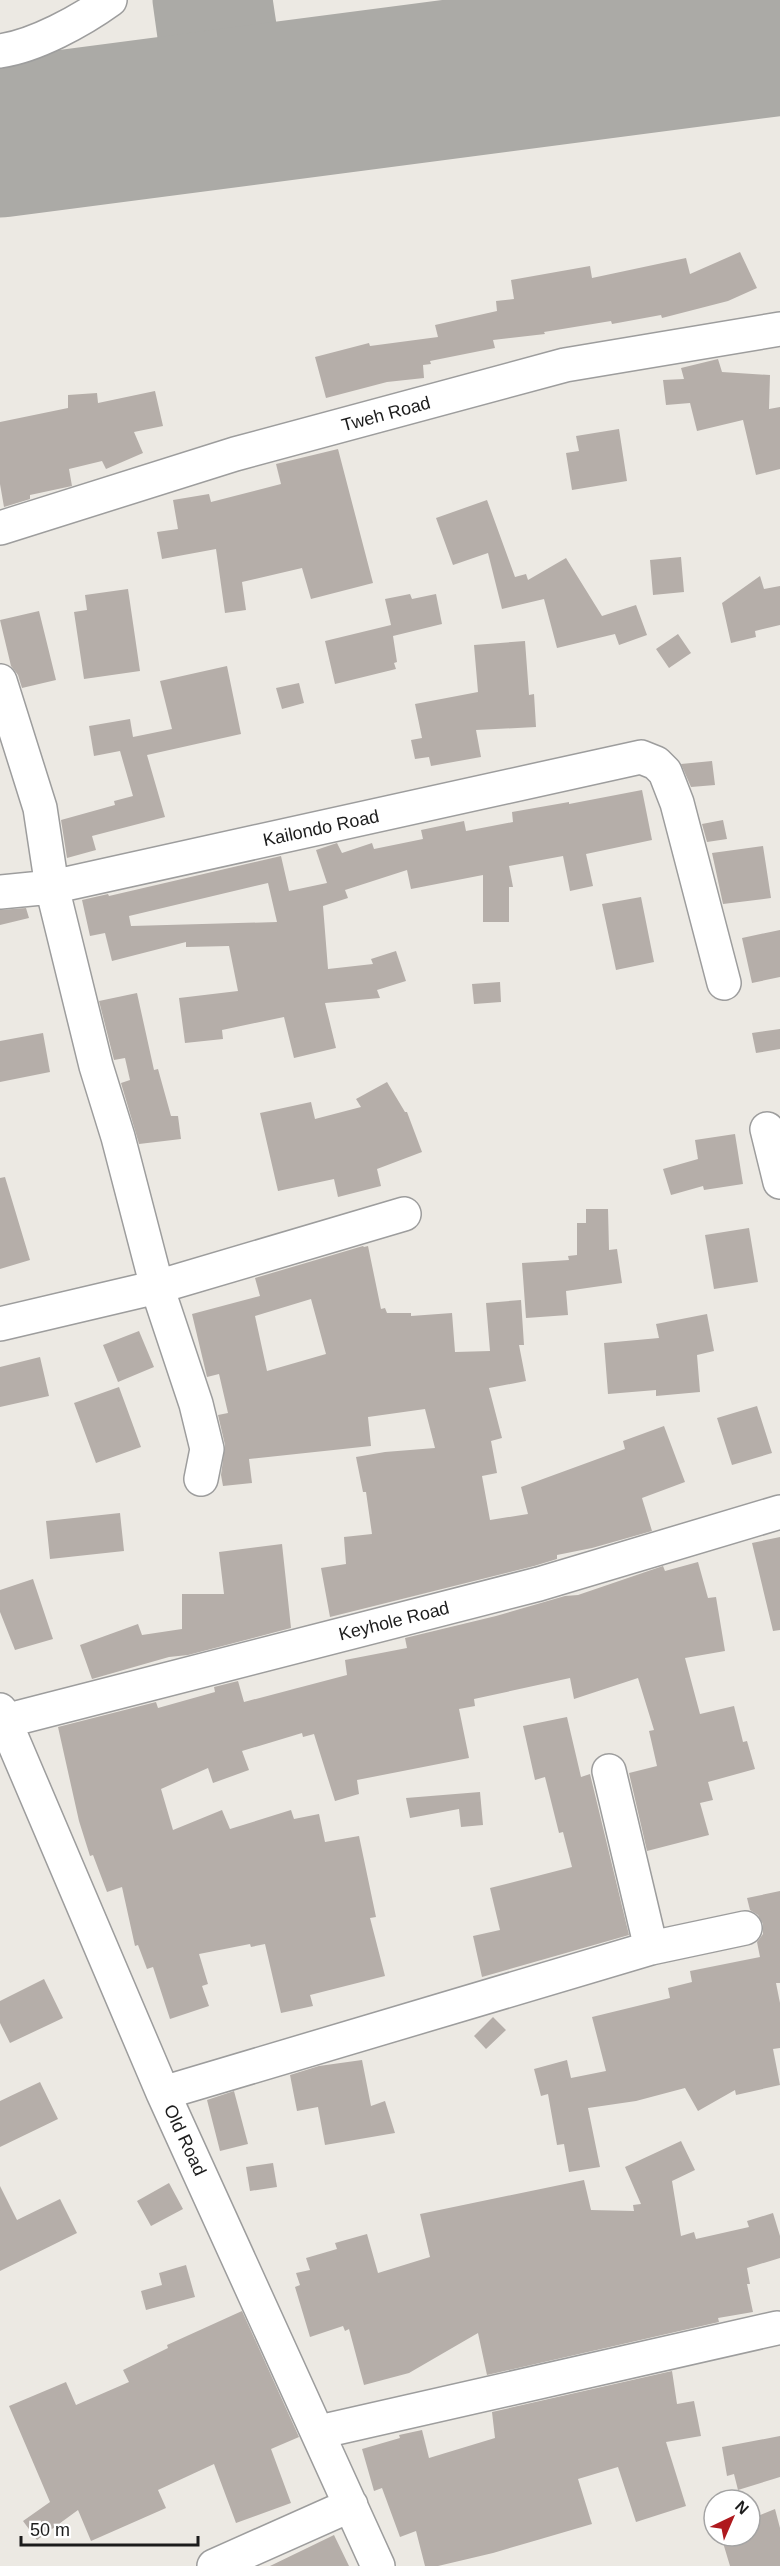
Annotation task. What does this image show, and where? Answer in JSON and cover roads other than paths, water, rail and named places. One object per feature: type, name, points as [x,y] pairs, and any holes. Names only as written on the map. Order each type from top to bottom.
[{"type":"street","points":[[0,51],[14,49],[61,28],[110,0]]},
{"type":"street","name":"Tweh Road","points":[[0,528],[235,454],[565,365],[780,329]]},
{"type":"street","points":[[0,681],[40,808],[52,887],[96,1066],[118,1137],[139,1225],[196,1404],[207,1449],[201,1479]]},
{"type":"street","name":"Kailondo Road","points":[[0,892],[52,887],[641,757],[656,763],[665,772],[677,802],[724,983]]},
{"type":"street","points":[[767,1130],[780,1182]]},
{"type":"street","points":[[0,1324],[157,1287],[405,1214]]},
{"type":"street","name":"Keyhole Road","points":[[2,1716],[539,1584],[780,1512]]},
{"type":"street","name":"Old Road","points":[[2,1716],[163,2093],[378,2566]]},
{"type":"street","points":[[609,1771],[651,1948]]},
{"type":"street","points":[[163,2093],[651,1948],[745,1928]]},
{"type":"street","points":[[318,2432],[777,2328]]},
{"type":"street","points":[[214,2566],[351,2505]]}]
